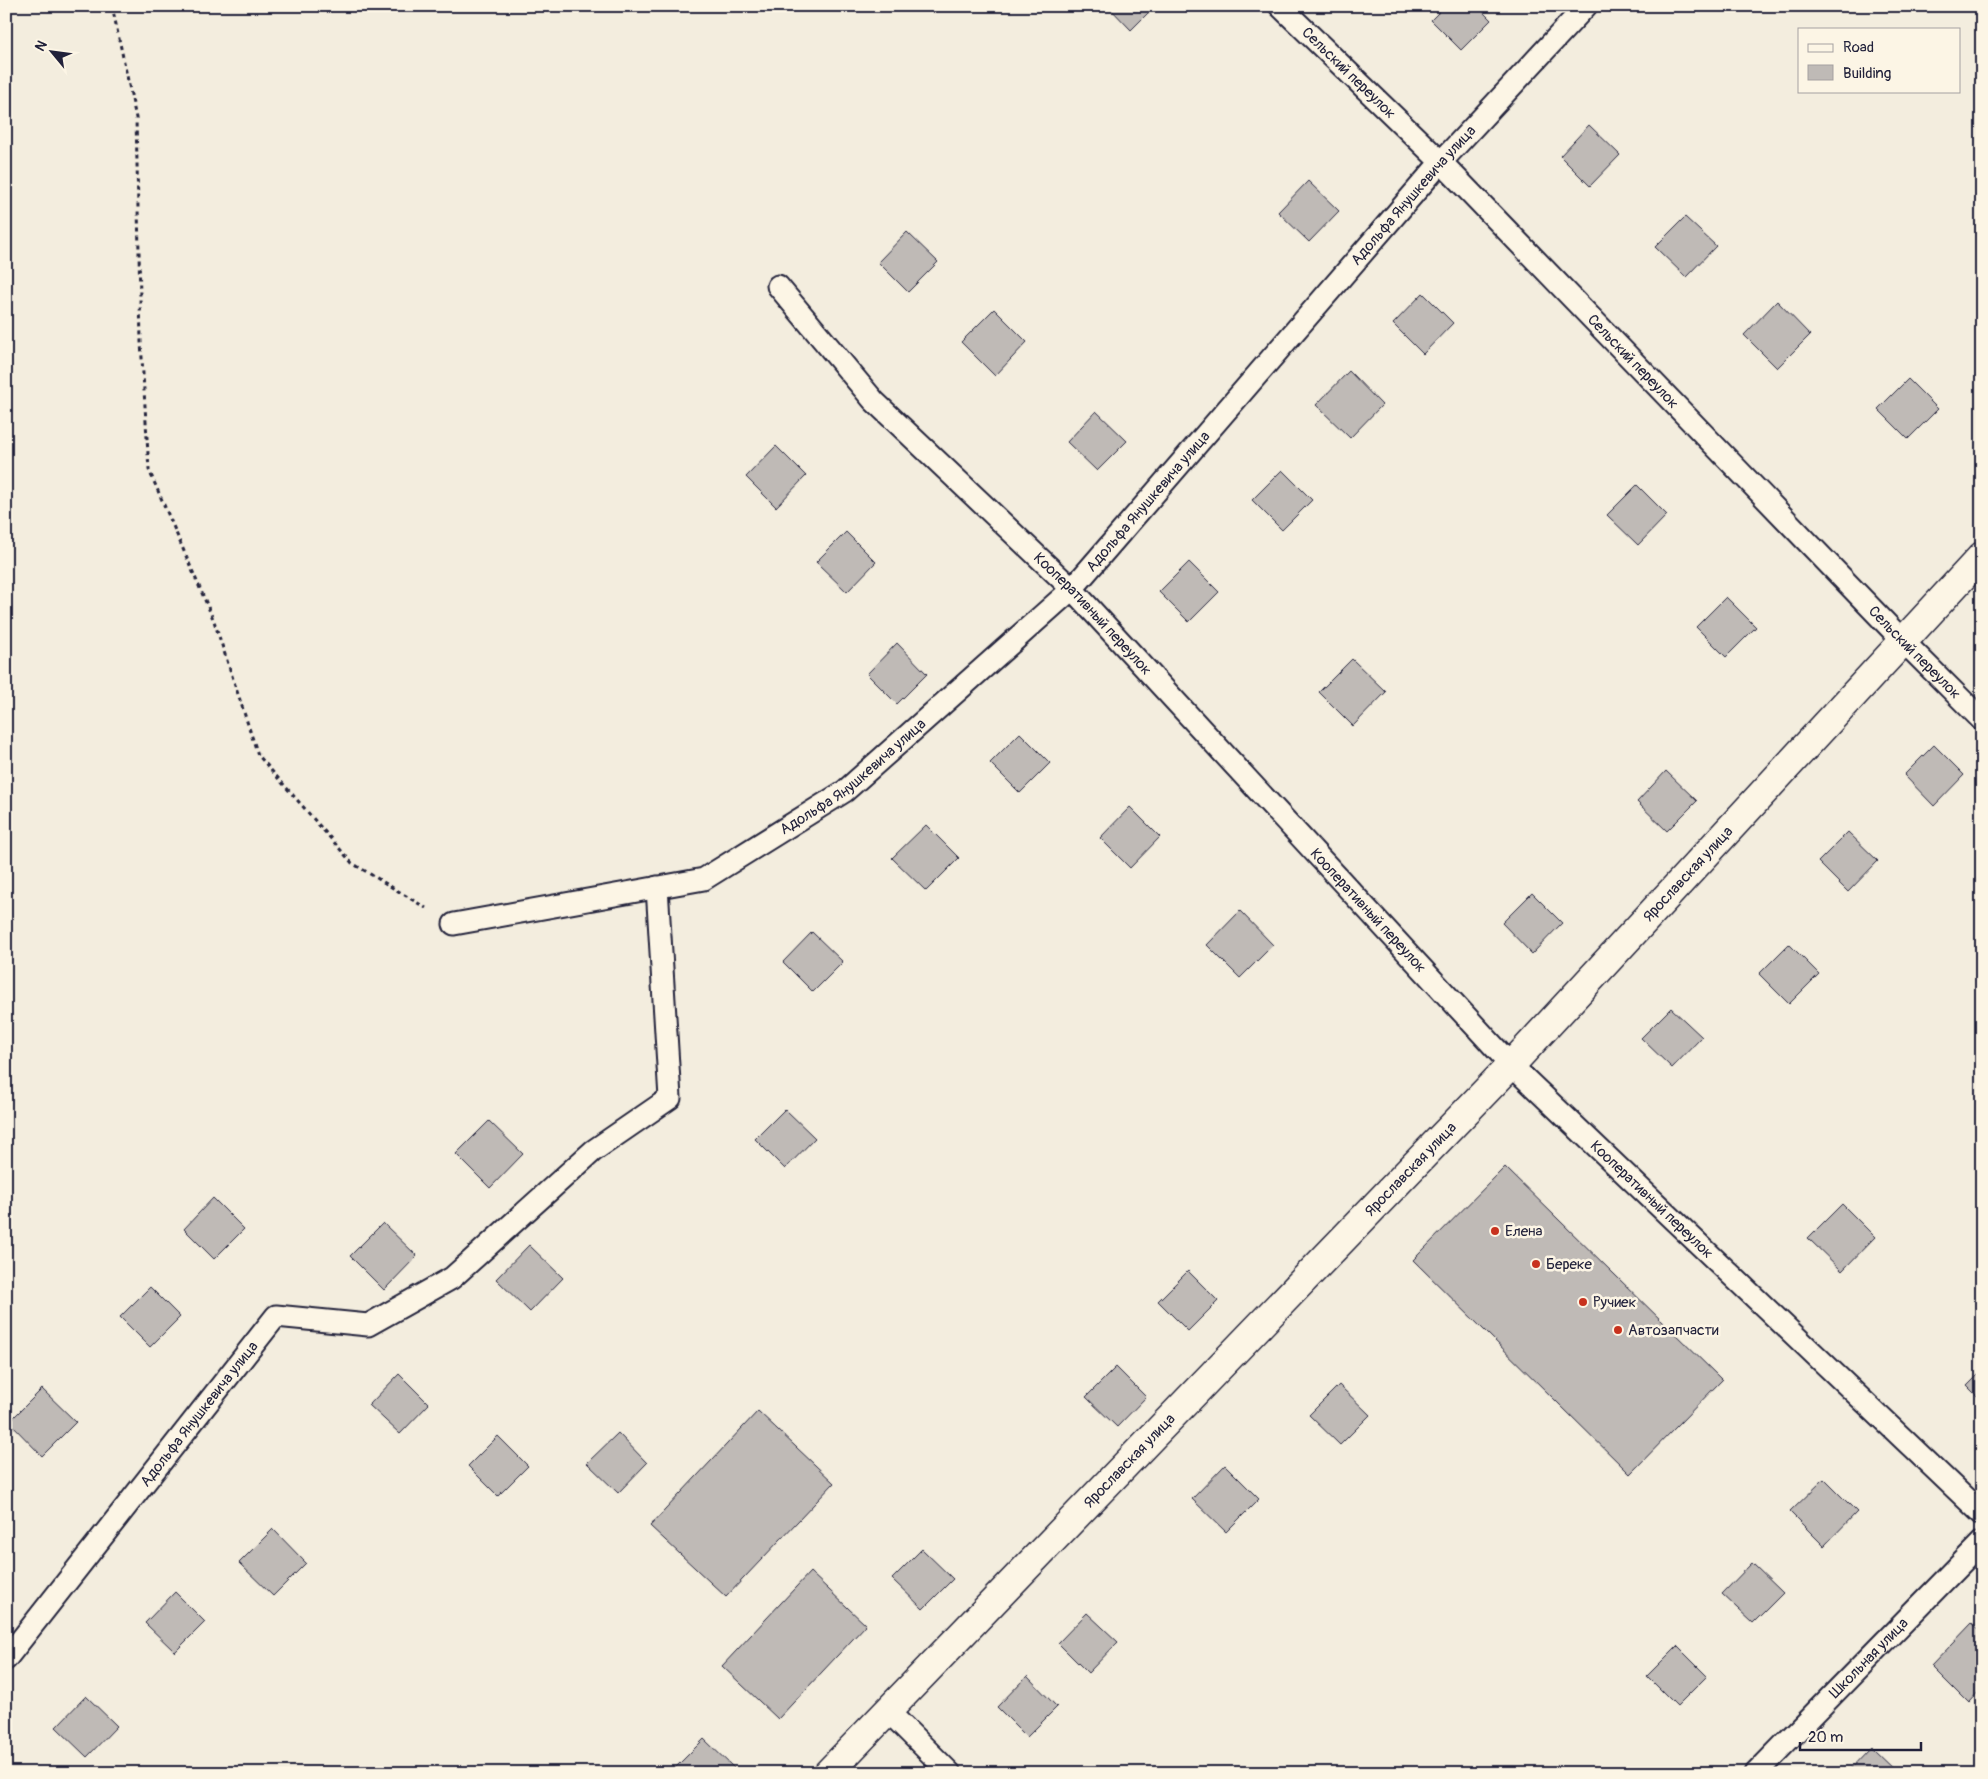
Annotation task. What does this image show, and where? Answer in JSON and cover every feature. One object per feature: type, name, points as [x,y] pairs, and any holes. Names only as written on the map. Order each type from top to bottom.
[{"type":"main road","name":"Ярославская улица","points":[[828,1773],[1512,1065],[1982,556]]},
{"type":"lane","name":"Сельский переулок","points":[[1280,6],[1441,162],[1903,641],[1982,720]]},
{"type":"lane","name":"Адольфа Янушкевича улица","points":[[454,924],[704,879],[845,791],[1072,589],[1441,162],[1586,6]]},
{"type":"lane","name":"Кооперативный переулок","points":[[778,286],[874,401],[1072,589],[1512,1065],[1982,1514]]},
{"type":"lane","name":"Адольфа Янушкевича улица","points":[[6,1659],[276,1316],[368,1325],[452,1278],[594,1151],[670,1098],[658,888]]},
{"type":"lane","name":"Школьная улица","points":[[1756,1773],[1982,1542]]},
{"type":"lane","points":[[887,1710],[950,1773]]},
{"type":"path","points":[[112,6],[136,118],[141,342],[149,470],[214,621],[258,755],[352,863],[454,924]]},
{"type":"building","points":[[1108,6],[1155,6],[1131,30]]},
{"type":"building","points":[[1445,6],[1477,6],[1491,20],[1461,50],[1431,20]]},
{"type":"building","points":[[1589,125],[1620,155],[1590,186],[1560,156]]},
{"type":"building","points":[[1308,181],[1339,211],[1309,242],[1278,212]]},
{"type":"building","points":[[1685,217],[1716,246],[1686,277],[1655,247]]},
{"type":"building","points":[[907,232],[938,262],[908,292],[878,262]]},
{"type":"building","points":[[1423,293],[1453,323],[1423,354],[1393,324]]},
{"type":"building","points":[[1777,301],[1810,335],[1777,368],[1744,335]]},
{"type":"building","points":[[994,309],[1027,342],[995,376],[961,342]]},
{"type":"building","points":[[1349,371],[1382,405],[1350,438],[1316,405]]},
{"type":"building","points":[[1908,379],[1938,409],[1908,439],[1878,409]]},
{"type":"building","points":[[1096,411],[1127,441],[1097,471],[1067,442]]},
{"type":"building","points":[[776,446],[806,476],[776,507],[746,477]]},
{"type":"building","points":[[1282,470],[1312,500],[1282,530],[1252,500]]},
{"type":"building","points":[[1637,485],[1667,515],[1638,545],[1607,515]]},
{"type":"building","points":[[846,532],[876,562],[847,592],[816,562]]},
{"type":"building","points":[[1189,562],[1219,592],[1189,622],[1159,592]]},
{"type":"building","points":[[1726,597],[1756,627],[1726,657],[1696,627]]},
{"type":"building","points":[[897,643],[927,674],[897,704],[867,674]]},
{"type":"building","points":[[1352,659],[1386,692],[1353,726],[1319,692]]},
{"type":"building","points":[[1020,733],[1050,763],[1020,793],[990,763]]},
{"type":"building","points":[[1934,745],[1964,775],[1934,806],[1904,775]]},
{"type":"building","points":[[1666,771],[1697,801],[1667,831],[1637,802]]},
{"type":"building","points":[[1130,807],[1160,837],[1130,868],[1100,838]]},
{"type":"building","points":[[926,825],[959,858],[926,891],[892,858]]},
{"type":"building","points":[[1848,832],[1878,861],[1848,892],[1818,862]]},
{"type":"building","points":[[1532,893],[1562,923],[1532,954],[1502,923]]},
{"type":"building","points":[[1240,911],[1273,945],[1240,978],[1207,945]]},
{"type":"building","points":[[812,932],[843,962],[813,992],[783,962]]},
{"type":"building","points":[[1789,944],[1819,974],[1789,1004],[1759,974]]},
{"type":"building","points":[[1671,1008],[1702,1037],[1672,1068],[1641,1038]]},
{"type":"building","points":[[785,1109],[815,1138],[785,1169],[755,1139]]},
{"type":"building","points":[[489,1121],[523,1154],[490,1188],[456,1154]]},
{"type":"building","points":[[1505,1167],[1722,1380],[1630,1474],[1413,1260]]},
{"type":"building","points":[[213,1198],[244,1229],[214,1259],[184,1229]]},
{"type":"building","points":[[1842,1204],[1875,1237],[1842,1271],[1808,1238]]},
{"type":"building","points":[[383,1223],[417,1256],[384,1290],[350,1256]]},
{"type":"building","points":[[529,1245],[563,1278],[530,1312],[496,1279]]},
{"type":"building","points":[[1188,1271],[1218,1301],[1188,1331],[1158,1301]]},
{"type":"building","points":[[150,1287],[180,1317],[150,1347],[120,1317]]},
{"type":"building","points":[[1116,1367],[1146,1397],[1117,1427],[1086,1397]]},
{"type":"building","points":[[1982,1371],[1982,1401],[1967,1386]]},
{"type":"building","points":[[399,1374],[429,1404],[400,1434],[369,1405]]},
{"type":"building","points":[[1339,1385],[1370,1415],[1340,1445],[1309,1415]]},
{"type":"building","points":[[42,1389],[76,1422],[42,1456],[9,1422]]},
{"type":"building","points":[[758,1411],[834,1483],[726,1597],[650,1526]]},
{"type":"building","points":[[618,1433],[647,1463],[618,1493],[587,1463]]},
{"type":"building","points":[[498,1436],[528,1466],[498,1496],[468,1466]]},
{"type":"building","points":[[1225,1465],[1259,1499],[1226,1532],[1192,1499]]},
{"type":"building","points":[[1824,1479],[1857,1512],[1824,1546],[1790,1512]]},
{"type":"building","points":[[273,1529],[306,1563],[273,1596],[239,1563]]},
{"type":"building","points":[[922,1549],[953,1579],[923,1609],[892,1579]]},
{"type":"building","points":[[1752,1563],[1783,1593],[1753,1623],[1722,1594]]},
{"type":"building","points":[[810,1572],[866,1625],[778,1719],[722,1666]]},
{"type":"building","points":[[175,1592],[205,1622],[175,1652],[145,1623]]},
{"type":"building","points":[[1087,1613],[1118,1642],[1088,1673],[1058,1643]]},
{"type":"building","points":[[1972,1623],[1982,1632],[1982,1688],[1968,1703],[1931,1666]]},
{"type":"building","points":[[1677,1646],[1707,1676],[1677,1706],[1647,1676]]},
{"type":"building","points":[[1027,1676],[1057,1707],[1027,1737],[997,1707]]},
{"type":"building","points":[[86,1696],[117,1726],[87,1757],[56,1727]]},
{"type":"building","points":[[704,1739],[734,1768],[730,1773],[678,1773],[674,1769]]},
{"type":"building","points":[[1872,1748],[1898,1773],[1848,1773]]},
{"type":"place","name":"Елена","points":[[1495,1231]]},
{"type":"place","name":"Береке","points":[[1536,1264]]},
{"type":"place","name":"Ручиек","points":[[1583,1302]]},
{"type":"place","name":"Автозапчасти","points":[[1618,1330]]}]
